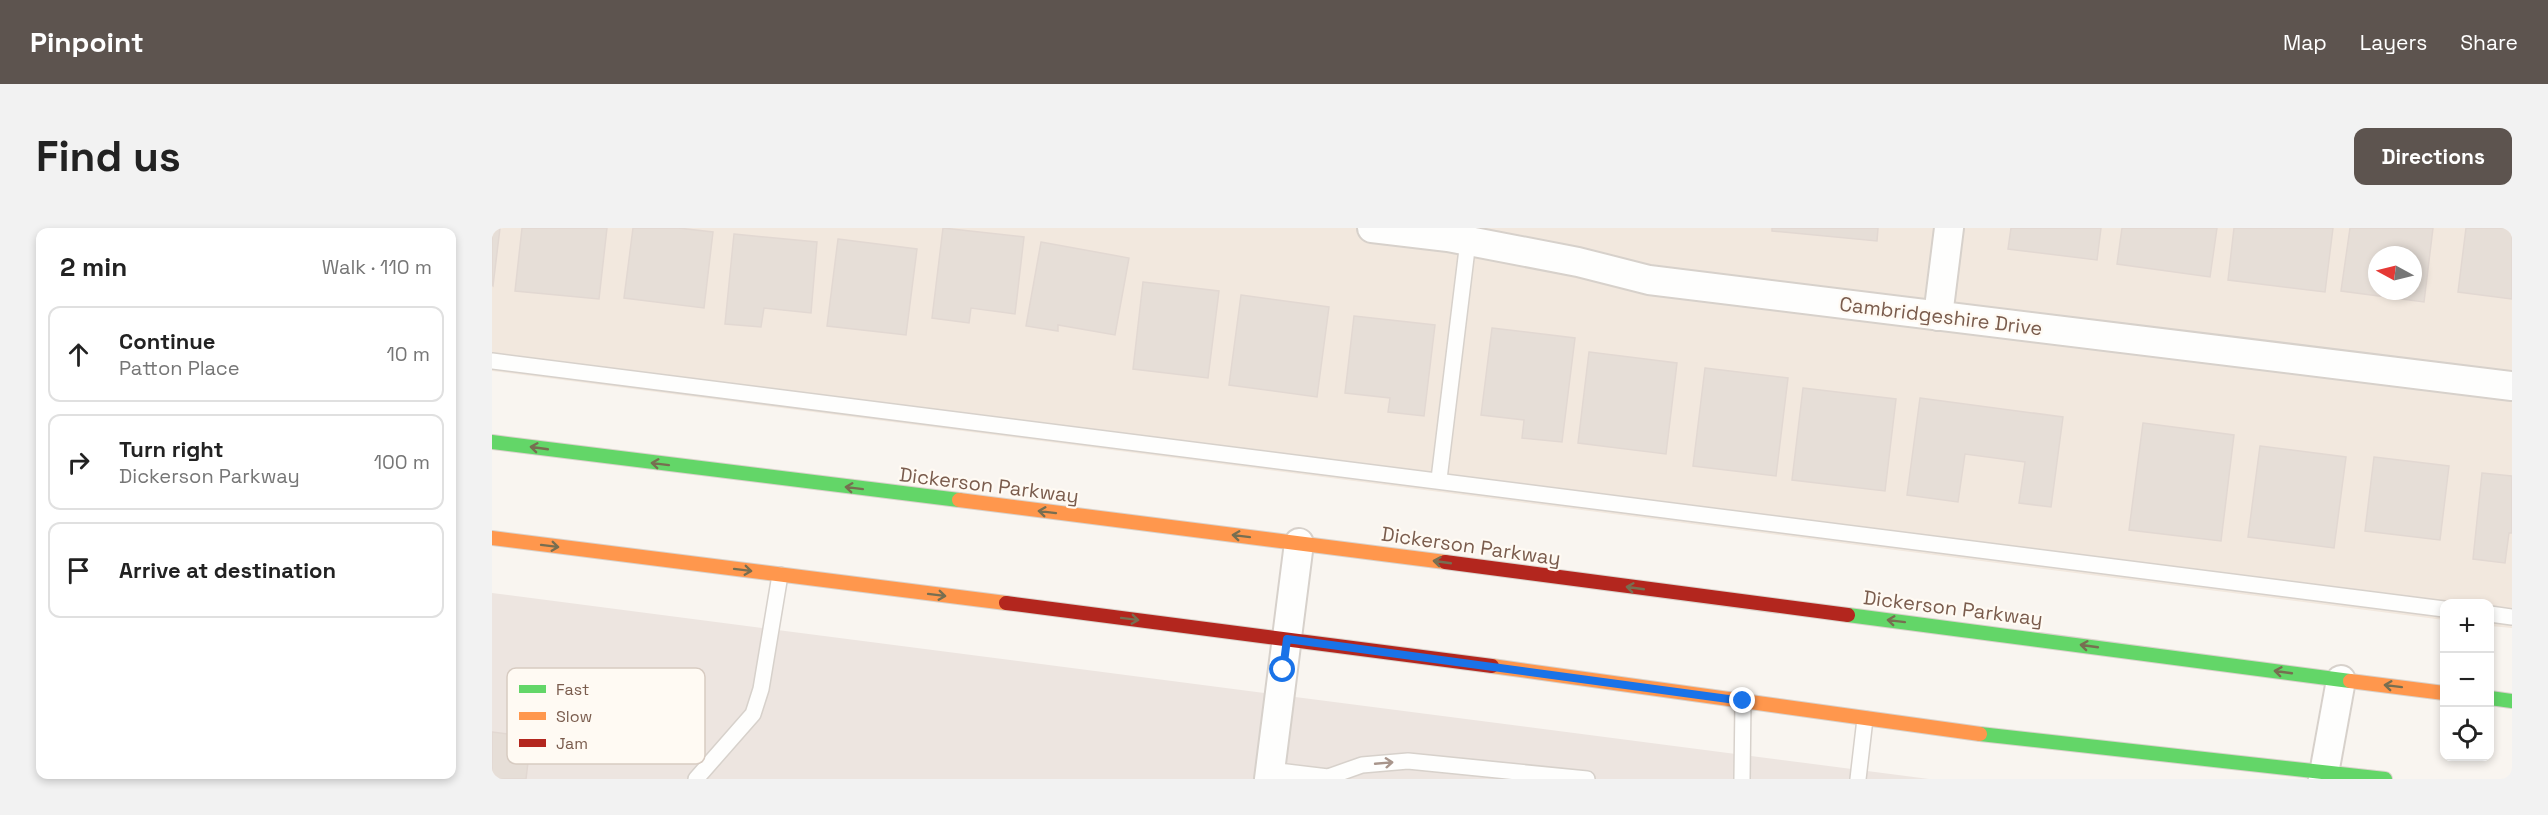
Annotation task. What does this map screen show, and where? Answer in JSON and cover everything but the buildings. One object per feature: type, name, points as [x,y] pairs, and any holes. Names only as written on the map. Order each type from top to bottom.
[{"type":"main road","name":"Dickerson Parkway","points":[[492,442],[1299,543],[2440,692]]},
{"type":"main road","points":[[492,538],[1287,639],[1866,719],[2324,775],[2385,779]]},
{"type":"main road","points":[[2494,699],[2512,701]]},
{"type":"street","name":"Cambridgeshire Drive","points":[[1372,228],[1455,236],[1578,262],[1648,280],[2512,386]]},
{"type":"street","points":[[1938,316],[1949,228]]},
{"type":"street","points":[[1269,774],[1299,543]]},
{"type":"street","points":[[2324,775],[2341,680]]},
{"type":"lane","points":[[1439,479],[1455,236]]},
{"type":"lane","points":[[492,361],[1439,479],[2440,608]]},
{"type":"lane","points":[[696,779],[753,714],[761,689],[780,575]]},
{"type":"lane","points":[[2494,615],[2512,617]]},
{"type":"lane","points":[[1742,779],[1743,701]]},
{"type":"lane","points":[[1858,779],[1866,719]]},
{"type":"lane","points":[[1269,774],[1328,777],[1362,765],[1408,761],[1587,779]]},
{"type":"shaded area","points":[[492,228],[2512,228],[2512,628],[2494,626],[2494,599],[2440,599],[2440,619],[492,371]]},
{"type":"shaded area","points":[[492,593],[1929,779],[492,779]]},
{"type":"traffic: fast","points":[[492,442],[959,500]]},
{"type":"traffic: fast","points":[[1848,615],[2350,681]]},
{"type":"traffic: fast","points":[[2494,699],[2512,701]]},
{"type":"traffic: fast","points":[[1980,734],[2385,779]]},
{"type":"traffic: slow","points":[[959,500],[1445,562]]},
{"type":"traffic: slow","points":[[492,538],[1006,603]]},
{"type":"traffic: slow","points":[[1492,666],[1980,734]]},
{"type":"traffic: slow","points":[[2350,681],[2440,692]]},
{"type":"traffic: jam","points":[[1445,562],[1848,615]]},
{"type":"traffic: jam","points":[[1006,603],[1492,666]]},
{"type":"route","points":[[1283,670],[1287,639],[1743,701]]}]
